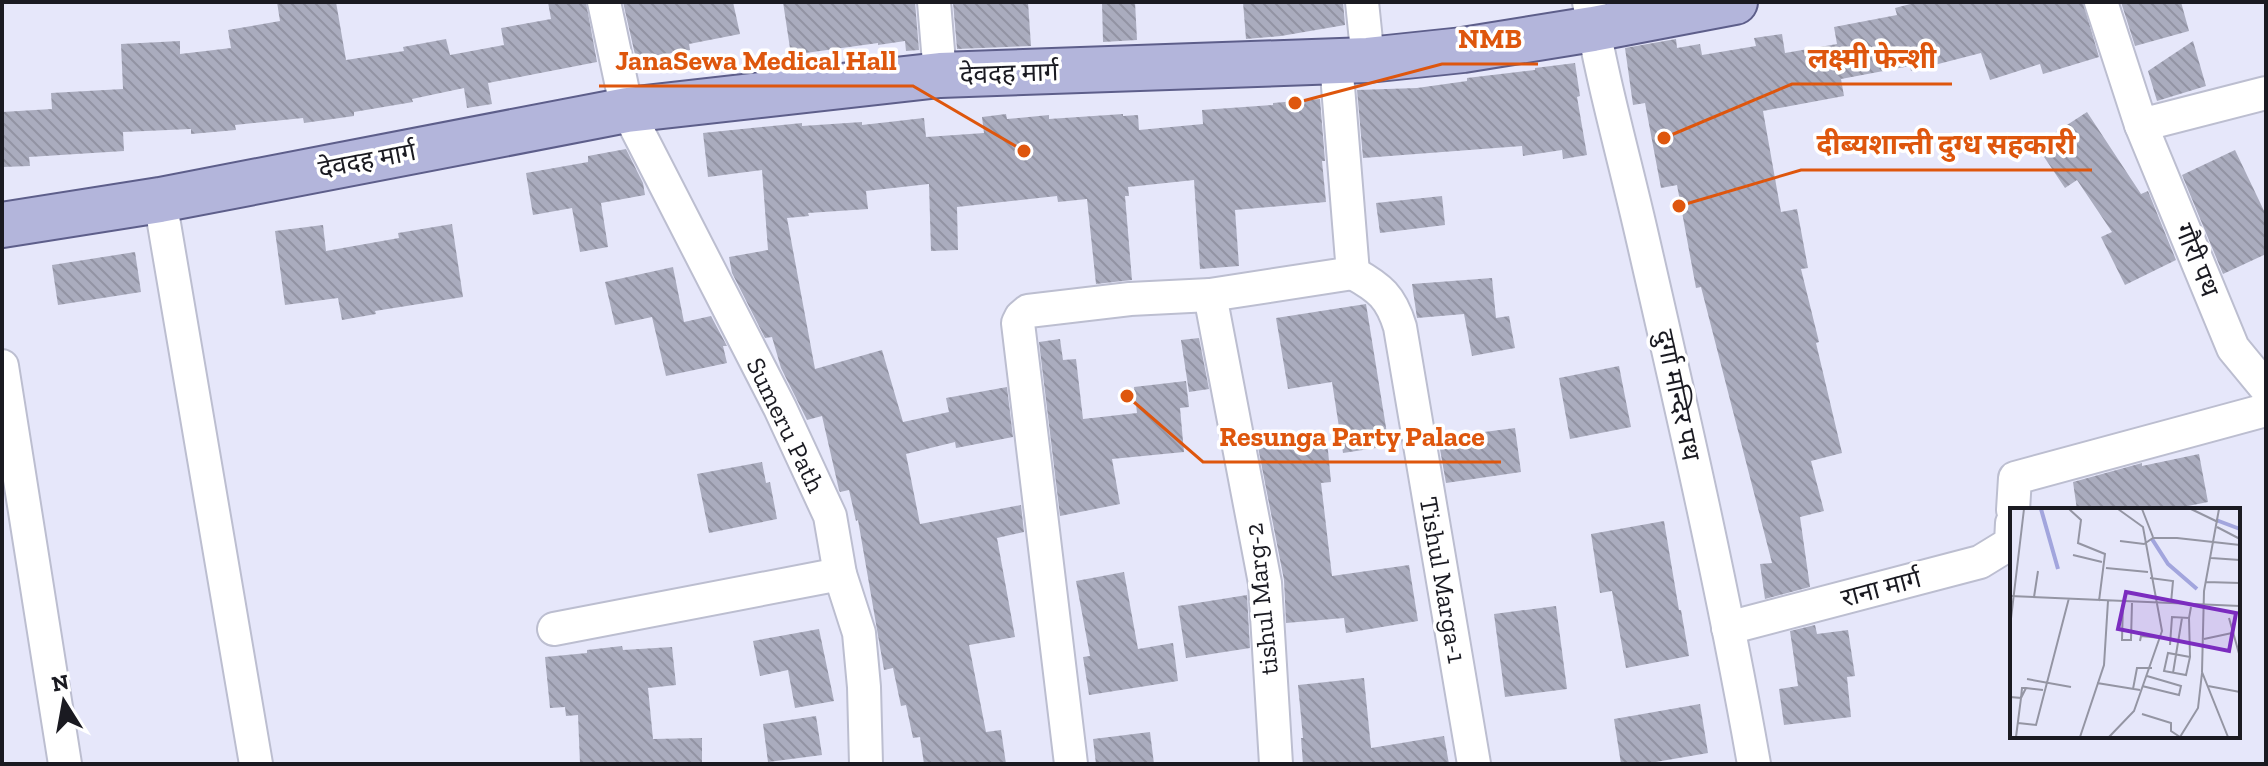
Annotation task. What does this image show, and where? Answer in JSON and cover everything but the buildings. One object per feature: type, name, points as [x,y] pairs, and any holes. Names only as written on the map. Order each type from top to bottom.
[{"type":"main road","name":"देवदह मार्ग","points":[[2,225],[160,200],[627,110],[940,75],[1354,60],[1463,50],[1591,15],[1735,2]]},
{"type":"street","name":"Sumeru Path","points":[[604,2],[627,110],[787,422],[830,516],[840,574],[859,633],[866,764]]},
{"type":"street","points":[[934,2],[940,75]]},
{"type":"street","points":[[1071,764],[1018,323],[1028,311],[1130,299],[1210,295],[1353,273],[1337,74],[1354,60],[1362,2]]},
{"type":"street","name":"गौरी पथ","points":[[2101,2],[2141,125],[2233,348],[2266,388]]},
{"type":"street","name":"दुर्गा मन्दिर पथ","points":[[1591,15],[1603,80],[1675,381],[1754,764]]},
{"type":"street","points":[[2141,125],[2266,93]]},
{"type":"street","points":[[160,200],[256,764]]},
{"type":"street","name":"Tishul Marga-1","points":[[1353,273],[1373,283],[1384,295],[1394,308],[1400,327],[1474,764]]},
{"type":"street","name":"tishul Marg-2","points":[[1210,295],[1265,583],[1276,764]]},
{"type":"street","points":[[2,366],[65,764]]},
{"type":"street","points":[[2013,508],[2015,478],[2266,410]]},
{"type":"street","name":"राना मार्ग","points":[[1728,628],[1980,562],[2010,544]]},
{"type":"street","points":[[554,629],[840,574]]},
{"type":"place","name":"NMB","points":[[1295,103]]},
{"type":"place","name":"लक्ष्मी फेन्शी","points":[[1664,138]]},
{"type":"place","name":"JanaSewa Medical Hall","points":[[1024,151]]},
{"type":"place","name":"दीब्यशान्ती दुग्ध सहकारी","points":[[1679,206]]},
{"type":"place","name":"Resunga Party Palace","points":[[1127,396]]}]
